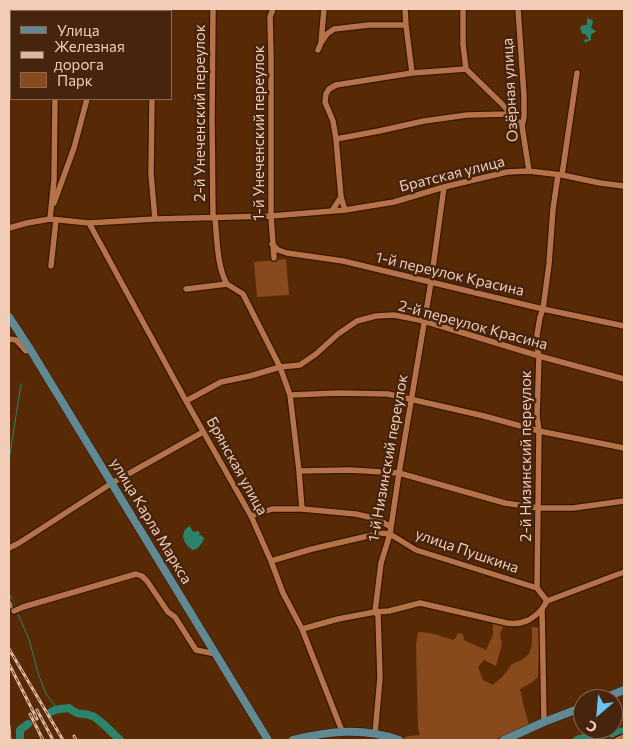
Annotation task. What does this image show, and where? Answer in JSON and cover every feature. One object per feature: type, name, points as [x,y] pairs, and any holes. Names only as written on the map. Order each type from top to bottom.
[{"type":"main road","name":"улица Карла Маркса","points":[[9,317],[268,740]]},
{"type":"main road","points":[[504,740],[573,710]]},
{"type":"main road","points":[[293,740],[342,731],[399,740]]},
{"type":"street","name":"2-й Унеченский переулок","points":[[213,9],[214,217],[220,265],[227,284]]},
{"type":"street","name":"1-й Унеченский переулок","points":[[273,9],[270,17],[271,216],[274,258]]},
{"type":"street","points":[[318,50],[321,42],[324,9]]},
{"type":"street","points":[[405,9],[412,73]]},
{"type":"street","points":[[463,9],[463,44],[466,69],[501,102],[522,126]]},
{"type":"street","name":"Озёрная улица","points":[[518,9],[524,96],[522,126],[529,171]]},
{"type":"street","points":[[323,21],[327,26],[334,29]]},
{"type":"street","points":[[321,42],[334,29],[369,25],[406,25]]},
{"type":"street","points":[[346,210],[341,197],[336,139],[325,102],[329,89],[336,85],[412,73],[466,69]]},
{"type":"street","name":"2-й Низинский переулок","points":[[537,588],[539,356],[537,336],[549,264],[552,209],[560,175],[577,73]]},
{"type":"street","points":[[51,266],[56,100]]},
{"type":"street","points":[[52,217],[87,100]]},
{"type":"street","points":[[152,100],[151,174],[155,219]]},
{"type":"street","points":[[336,139],[424,121],[467,115],[510,114]]},
{"type":"street","name":"Братская улица","points":[[9,228],[52,217],[89,223],[271,216],[346,210],[394,202],[444,187],[507,172],[529,171],[624,186]]},
{"type":"street","name":"1-й Низинский переулок","points":[[378,736],[380,678],[378,615],[375,612],[381,563],[390,534],[431,282],[444,187]]},
{"type":"street","points":[[332,210],[341,197]]},
{"type":"street","name":"Брянская улица","points":[[89,223],[186,402],[251,516],[283,593],[302,629],[342,731]]},
{"type":"street","name":"1-й переулок Красина","points":[[272,244],[278,250],[287,253],[343,261],[543,309],[624,326]]},
{"type":"street","points":[[186,289],[227,284],[244,294],[280,367],[290,395],[300,472],[302,509]]},
{"type":"street","name":"2-й переулок Красина","points":[[186,402],[222,382],[280,367],[300,364],[316,354],[338,334],[357,321],[376,316],[394,315],[624,379]]},
{"type":"street","points":[[9,339],[16,340],[26,352],[30,349]]},
{"type":"street","points":[[290,395],[388,394],[624,448]]},
{"type":"street","points":[[9,548],[112,483],[203,432]]},
{"type":"street","points":[[300,472],[350,470],[399,473],[505,503],[538,508],[573,508],[624,502]]},
{"type":"street","points":[[251,516],[272,509],[302,509],[356,514],[377,519],[390,527]]},
{"type":"street","points":[[271,561],[351,539],[381,533],[390,534]]},
{"type":"street","name":"улица Пушкина","points":[[390,534],[416,550],[537,588]]},
{"type":"street","points":[[302,629],[338,619],[389,611],[420,603],[518,624],[534,617],[547,602],[624,572]]},
{"type":"street","points":[[11,606],[23,607],[136,574],[142,576],[147,581],[168,612],[174,616],[196,650],[216,654]]},
{"type":"street","points":[[537,588],[547,602]]},
{"type":"street","points":[[542,609],[544,722]]},
{"type":"street","points":[[617,740],[624,737]]},
{"type":"green space","points":[[286,259],[289,295],[257,297],[254,262]]},
{"type":"green space","points":[[493,622],[505,623],[500,634],[502,644],[496,666],[484,660],[478,667],[483,680],[493,685],[512,664],[522,660],[529,654],[532,645],[532,627],[540,628],[538,677],[520,689],[529,725],[493,740],[404,739],[408,736],[420,735],[418,729],[416,645],[418,632],[431,633],[453,640],[460,633],[463,635],[464,640],[486,650],[493,635]]},
{"type":"water","points":[[587,18],[592,20],[591,28],[596,31],[591,35],[591,40],[584,43],[585,41],[583,40],[589,39],[585,34],[582,34],[580,27],[587,25]]},
{"type":"water","points":[[190,526],[193,532],[198,531],[200,533],[199,536],[201,535],[204,538],[199,547],[193,550],[187,545],[183,537],[185,530]]},
{"type":"waterway","points":[[9,460],[21,384]]},
{"type":"waterway","points":[[9,593],[16,609]]},
{"type":"waterway","points":[[17,612],[29,639],[46,694],[57,708]]},
{"type":"waterway","points":[[51,712],[69,708],[78,713],[95,717],[120,740]]},
{"type":"waterway","points":[[20,740],[20,730],[28,724]]},
{"type":"waterway","points":[[577,740],[609,732],[614,734],[624,731]]},
{"type":"railway","points":[[9,649],[63,740]]},
{"type":"railway","points":[[9,664],[37,719]]},
{"type":"railway","points":[[37,710],[53,740]]},
{"type":"railway","points":[[30,714],[43,740]]},
{"type":"railway","points":[[9,726],[10,740]]},
{"type":"railway","points":[[74,736],[76,740]]}]
